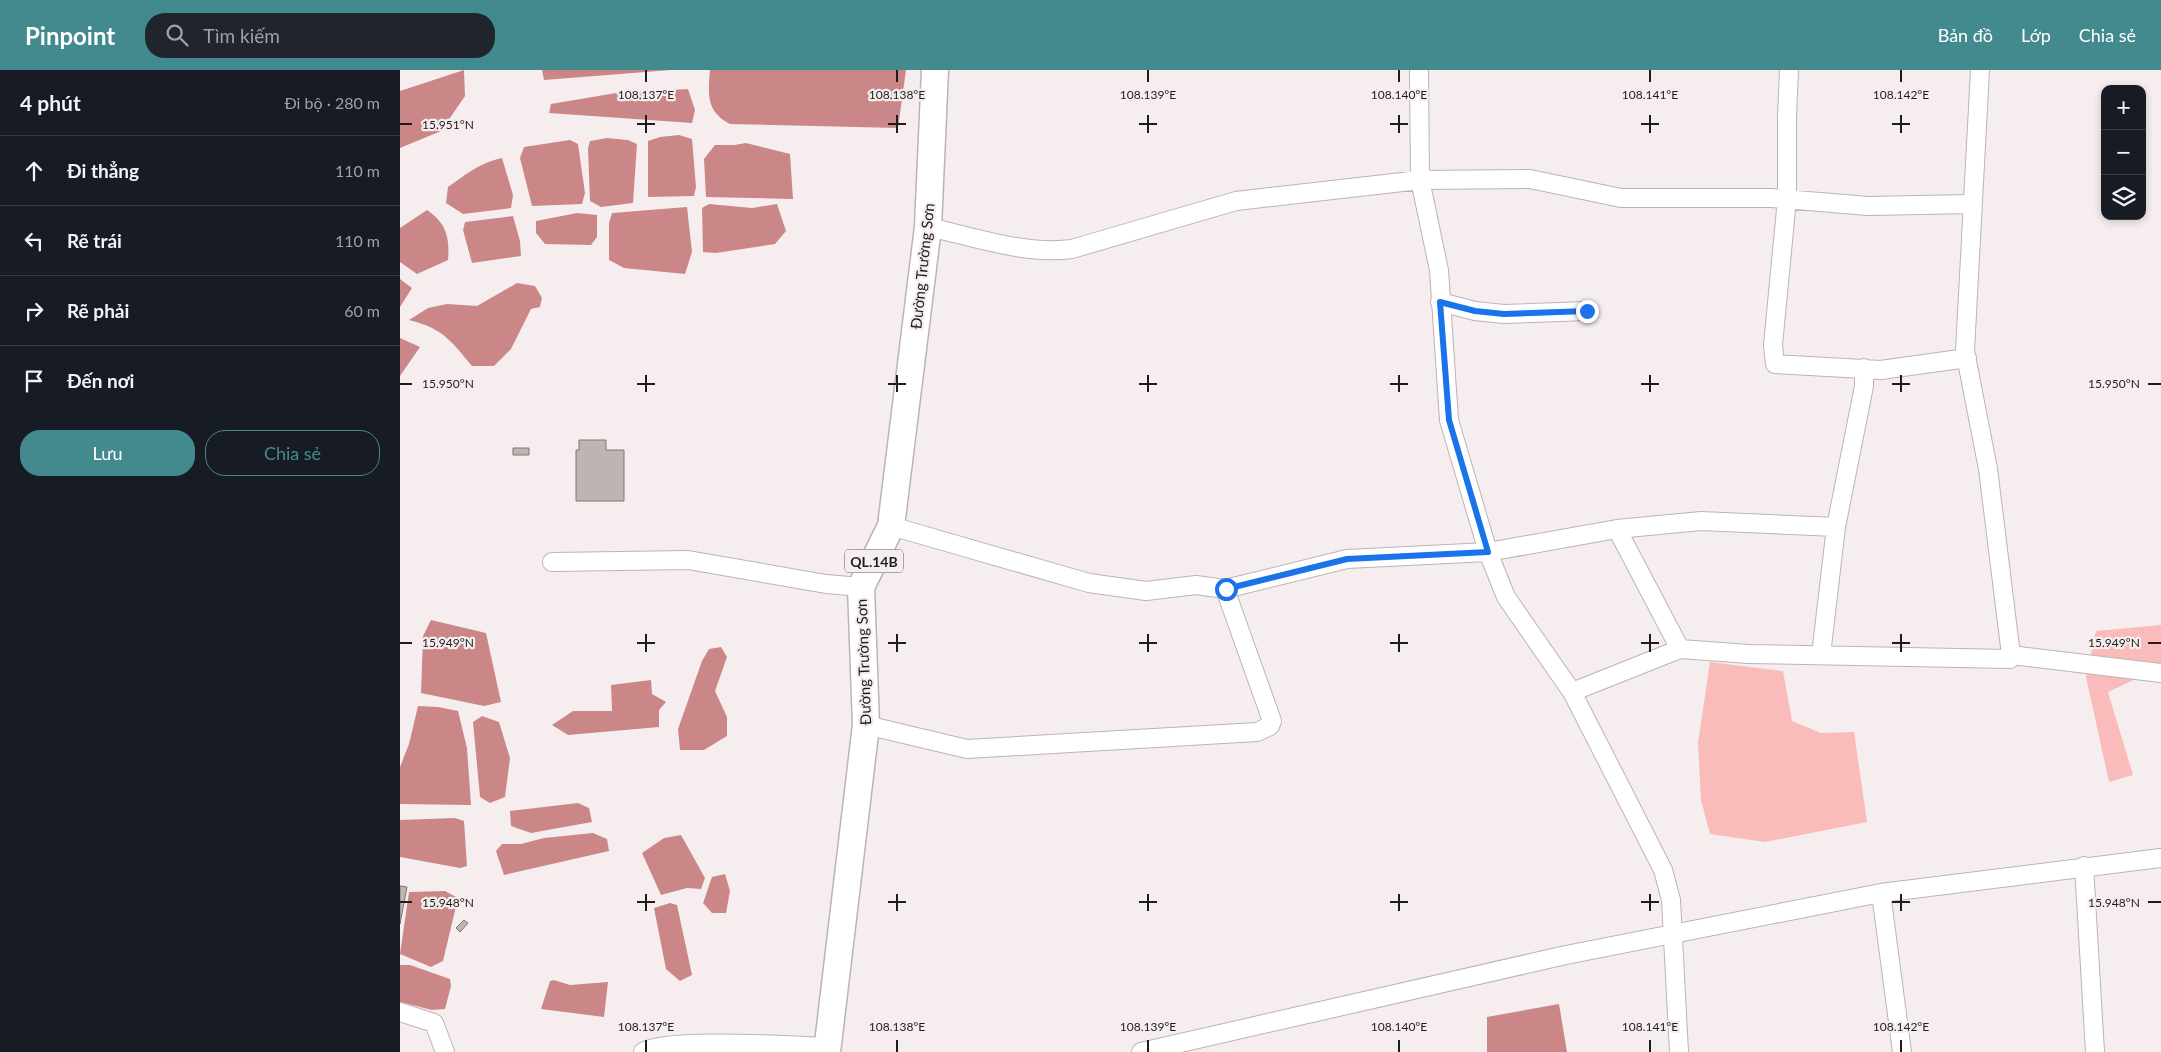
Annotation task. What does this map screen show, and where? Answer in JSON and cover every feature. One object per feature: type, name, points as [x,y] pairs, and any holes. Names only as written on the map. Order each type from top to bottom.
[{"type":"highway","name":"Đường Trường Sơn","points":[[827,1050],[866,725],[860,587],[891,526],[928,227],[935,70]]},
{"type":"street","points":[[1419,70],[1420,180],[1439,270],[1449,420],[1488,552],[1506,597],[1572,692],[1663,870],[1671,900],[1679,1052]]},
{"type":"street","points":[[1789,70],[1787,199],[1773,345],[1775,364],[1881,370],[1967,358]]},
{"type":"street","points":[[1572,692],[1680,649],[1821,655],[2010,659],[1988,469],[1967,358],[1980,70]]},
{"type":"street","points":[[928,227],[1031,250],[1051,252],[1072,249],[1236,201],[1420,180],[1530,179],[1620,198],[1787,199],[1868,206],[1973,204]]},
{"type":"street","points":[[1440,302],[1475,311],[1504,314],[1587,311]]},
{"type":"street","points":[[1821,655],[1836,526],[1864,386],[1864,368]]},
{"type":"street","points":[[891,526],[1089,583],[1146,591],[1196,586],[1226,589],[1347,559],[1488,552],[1617,529],[1701,521],[1836,526]]},
{"type":"street","points":[[1617,529],[1680,649]]},
{"type":"street","points":[[552,562],[688,560],[826,584],[860,587]]},
{"type":"street","points":[[866,725],[967,749],[1257,732],[1265,729],[1272,721],[1226,589]]},
{"type":"street","points":[[2011,655],[2161,673]]},
{"type":"street","points":[[1143,1052],[1557,958],[1880,893],[2084,866],[2161,858]]},
{"type":"street","points":[[2084,866],[2095,1052]]},
{"type":"street","points":[[1880,893],[1902,1052]]},
{"type":"street","points":[[400,1012],[434,1023],[445,1052]]},
{"type":"street","points":[[643,1052],[674,1045],[733,1043],[827,1050]]},
{"type":"shaded area","points":[[464,70],[465,96],[441,131],[400,148],[400,91]]},
{"type":"shaded area","points":[[542,70],[671,70],[544,80]]},
{"type":"shaded area","points":[[710,70],[906,70],[898,128],[730,124],[716,114],[710,102]]},
{"type":"shaded area","points":[[688,89],[695,110],[692,123],[549,113],[551,104],[616,93]]},
{"type":"shaded area","points":[[679,135],[692,139],[696,187],[694,196],[648,197],[648,141],[660,137]]},
{"type":"shaded area","points":[[607,138],[628,140],[637,144],[633,203],[601,207],[590,201],[588,148],[590,141]]},
{"type":"shaded area","points":[[570,140],[578,144],[585,193],[582,204],[532,206],[520,158],[524,147]]},
{"type":"shaded area","points":[[746,143],[790,154],[793,199],[706,197],[704,159],[715,145]]},
{"type":"shaded area","points":[[502,158],[513,195],[511,208],[463,214],[446,203],[448,187],[480,166]]},
{"type":"shaded area","points":[[709,204],[752,208],[777,204],[786,231],[775,244],[716,253],[703,252],[702,208]]},
{"type":"shaded area","points":[[687,207],[692,252],[685,274],[624,268],[609,260],[609,223],[612,213]]},
{"type":"shaded area","points":[[427,210],[443,225],[448,244],[448,260],[417,274],[400,262],[400,228]]},
{"type":"shaded area","points":[[577,213],[597,215],[597,237],[591,245],[545,244],[536,233],[536,221]]},
{"type":"shaded area","points":[[513,216],[520,241],[521,256],[472,263],[463,230],[465,222]]},
{"type":"shaded area","points":[[400,279],[412,288],[400,307]]},
{"type":"shaded area","points":[[517,283],[535,286],[542,298],[540,307],[531,309],[511,349],[494,366],[472,366],[458,349],[439,332],[421,323],[409,320],[428,308],[447,304],[477,306]]},
{"type":"shaded area","points":[[400,338],[420,347],[400,376]]},
{"type":"shaded area","points":[[431,620],[486,633],[501,702],[484,706],[421,693],[423,636]]},
{"type":"shaded area","points":[[2161,625],[2161,681],[2138,678],[2108,692],[2133,775],[2109,782],[2086,677],[2096,631]]},
{"type":"shaded area","points":[[721,647],[727,657],[715,691],[727,717],[727,736],[704,750],[680,750],[678,729],[702,661],[709,649]]},
{"type":"shaded area","points":[[1710,662],[1783,671],[1792,721],[1821,733],[1854,732],[1867,822],[1765,842],[1710,834],[1701,800],[1698,743]]},
{"type":"shaded area","points":[[651,680],[652,694],[666,702],[659,710],[659,727],[568,735],[552,725],[573,711],[612,711],[611,685]]},
{"type":"shaded area","points":[[418,706],[458,711],[467,748],[471,805],[400,804],[400,767],[409,744]]},
{"type":"shaded area","points":[[482,716],[499,722],[510,758],[505,797],[490,803],[480,797],[473,722]]},
{"type":"shaded area","points":[[578,803],[589,808],[592,822],[531,833],[511,826],[510,811]]},
{"type":"shaded area","points":[[455,818],[464,821],[467,866],[460,868],[400,857],[400,820]]},
{"type":"shaded area","points":[[593,833],[607,839],[609,851],[504,875],[496,851],[502,844],[521,844],[544,838]]},
{"type":"shaded area","points":[[681,835],[705,878],[701,889],[687,888],[661,895],[642,853],[664,838]]},
{"type":"shaded area","points":[[725,874],[730,891],[726,913],[712,913],[703,903],[712,877]]},
{"type":"shaded area","points":[[445,891],[458,898],[443,961],[431,967],[400,954],[409,892]]},
{"type":"shaded area","points":[[670,903],[677,905],[692,975],[680,981],[666,969],[654,908]]},
{"type":"shaded area","points":[[400,965],[410,965],[450,979],[451,986],[445,1009],[432,1010],[400,1002]]},
{"type":"shaded area","points":[[554,980],[570,985],[608,982],[604,1017],[541,1009],[550,981]]},
{"type":"shaded area","points":[[1559,1004],[1567,1052],[1487,1052],[1487,1017]]},
{"type":"building","points":[[579,440],[606,440],[606,450],[624,450],[624,501],[576,501],[576,450],[579,450]]},
{"type":"building","points":[[513,448],[529,448],[529,455],[513,455]]},
{"type":"building","points":[[400,886],[407,887],[400,924]]},
{"type":"building","points":[[464,920],[468,923],[460,932],[456,928]]},
{"type":"route","points":[[1226,589],[1347,559],[1488,552],[1449,420],[1440,302],[1475,311],[1504,314],[1521,315],[1587,311]]}]
